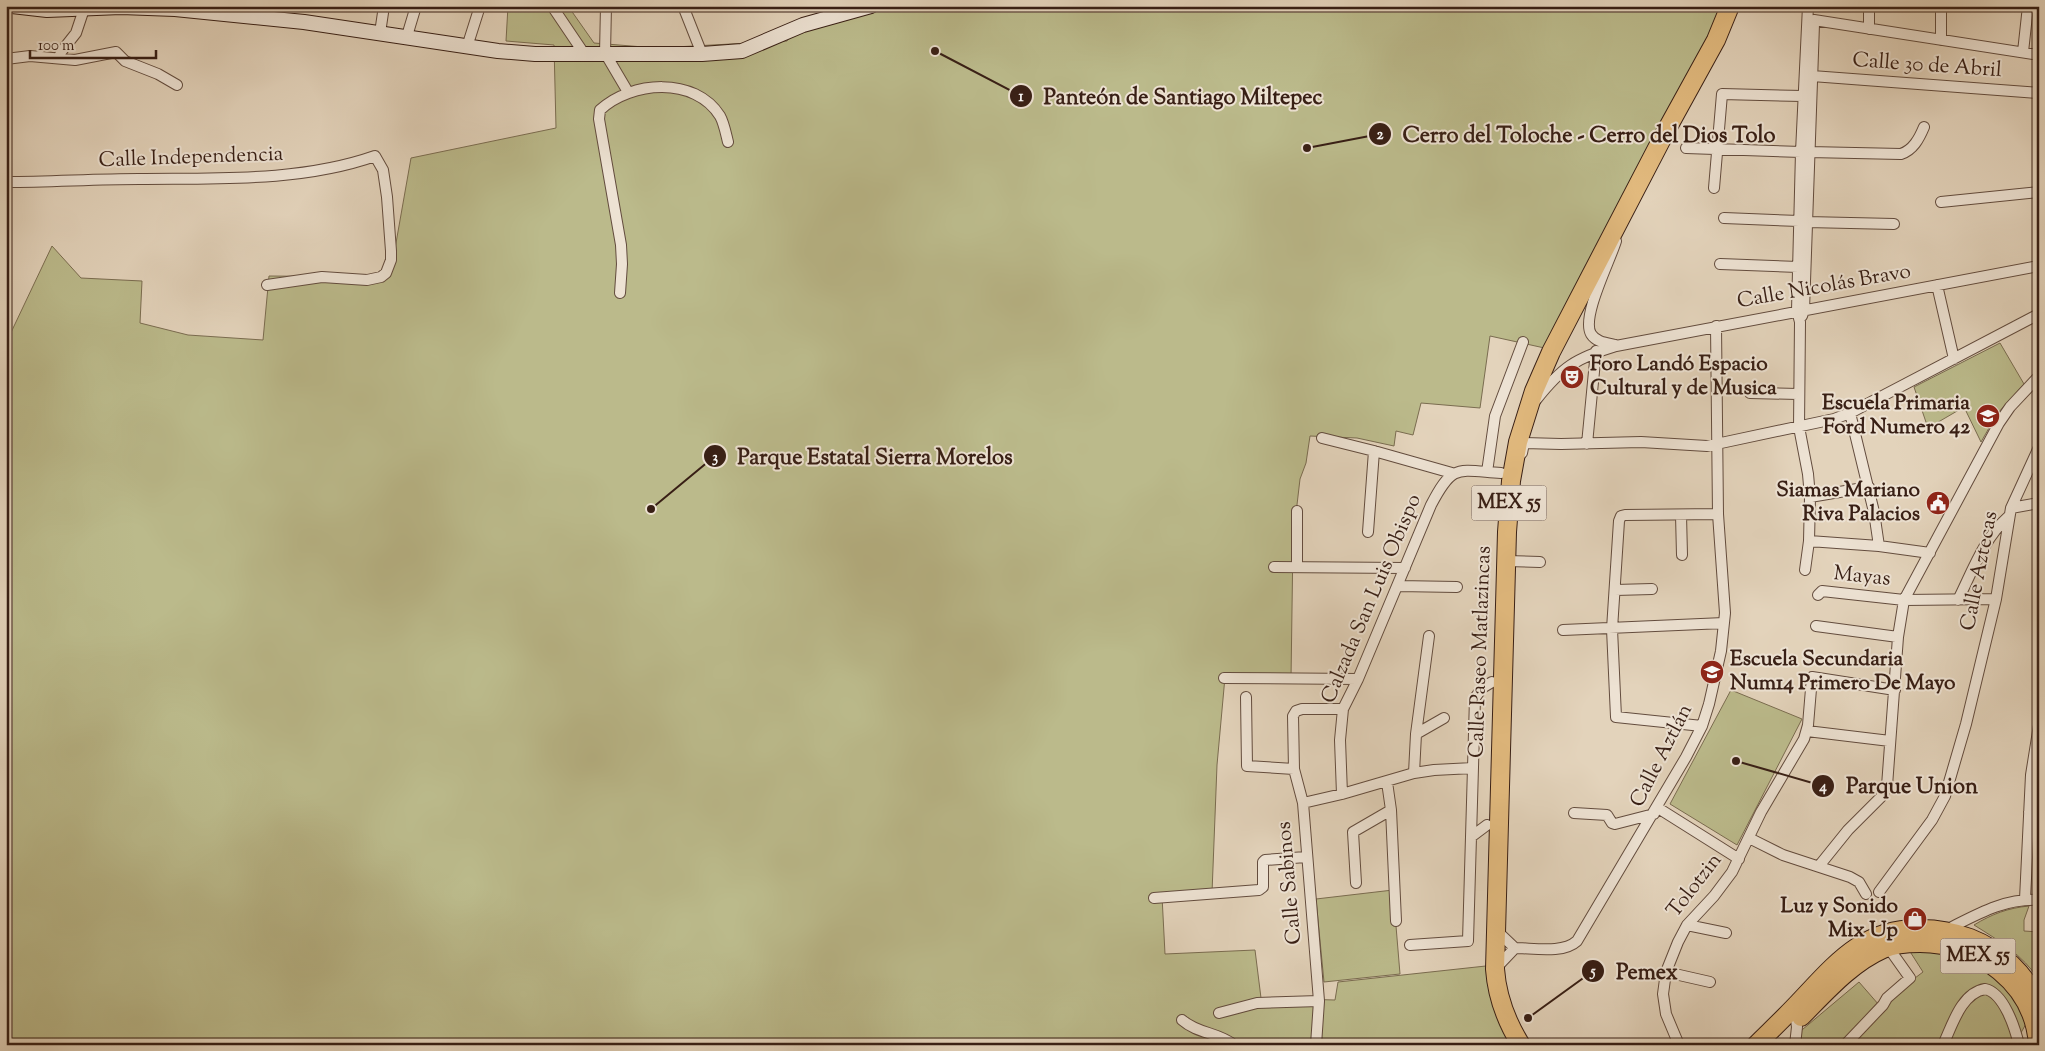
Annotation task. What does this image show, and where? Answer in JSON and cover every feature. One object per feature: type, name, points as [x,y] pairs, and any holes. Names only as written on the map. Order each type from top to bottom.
[{"type":"highway","name":"Calle Paseo Matlazincas","points":[[1506,1045],[1492,1012],[1485,981],[1484,939],[1492,682],[1499,600],[1509,561],[1511,481],[1518,442],[1528,410],[1551,352],[1623,215],[1720,6]]},
{"type":"highway","name":"Calle Paseo Matlazincas","points":[[1521,1045],[1508,1023],[1502,1008],[1495,969],[1499,600],[1494,472],[1539,355],[1664,125],[1716,40],[1730,6]]},
{"type":"highway","name":"MEX 55","points":[[1772,1045],[1835,964],[1864,942],[1885,933],[1901,930],[1945,931],[1980,942],[2010,962],[2028,984],[2039,1004]]},
{"type":"highway","name":"MEX 55","points":[[1756,1045],[1871,955],[1888,947],[1914,943],[1942,944],[1967,951],[1989,962],[2008,978],[2023,997],[2034,1022],[2038,1045]]},
{"type":"street","points":[[12,6],[47,10],[121,7],[266,12],[467,47],[535,54],[583,52],[702,54],[742,51],[803,25],[871,6]]},
{"type":"street","points":[[380,33],[384,6]]},
{"type":"street","points":[[407,36],[416,6]]},
{"type":"street","points":[[467,47],[480,6]]},
{"type":"street","points":[[552,6],[583,52]]},
{"type":"street","points":[[606,6],[605,53],[628,92]]},
{"type":"street","points":[[683,6],[702,54]]},
{"type":"street","points":[[1805,152],[1803,96],[1808,6]]},
{"type":"street","points":[[1805,570],[1809,541],[1810,498],[1808,474],[1799,427],[1798,394],[1805,152],[1812,76],[1815,6]]},
{"type":"street","points":[[1869,6],[1870,29]]},
{"type":"street","points":[[1941,6],[1941,40]]},
{"type":"street","points":[[2024,52],[2028,6]]},
{"type":"street","points":[[60,55],[76,33],[84,9]]},
{"type":"street","points":[[1814,20],[2039,55]]},
{"type":"street","points":[[6,59],[60,55],[75,60],[116,52],[128,62],[158,74],[177,85]]},
{"type":"street","name":"Calle 30 de Abril","points":[[1812,76],[2039,93]]},
{"type":"street","points":[[620,292],[621,245],[599,114],[603,107],[628,92],[648,88],[676,88],[696,94],[710,105],[721,118],[728,142]]},
{"type":"street","points":[[1714,188],[1720,98],[1722,94],[1726,92],[1803,96]]},
{"type":"street","points":[[1686,148],[1901,154],[1912,147],[1920,138],[1924,127]]},
{"type":"street","name":"Calle Independencia","points":[[6,182],[217,178],[272,175],[335,168],[375,156],[383,170],[387,197],[391,260],[386,273],[381,277],[367,280],[322,277],[267,285]]},
{"type":"street","points":[[1941,202],[2039,192]]},
{"type":"street","points":[[1616,346],[1603,343],[1594,338],[1589,330],[1588,320],[1613,251],[1623,215]]},
{"type":"street","points":[[1724,218],[1894,224]]},
{"type":"street","points":[[1801,311],[1798,267],[1803,221]]},
{"type":"street","points":[[1720,264],[1798,267]]},
{"type":"street","name":"Calle Nicolás Bravo","points":[[1528,410],[1560,372],[1581,358],[1616,346],[2039,266]]},
{"type":"street","points":[[1937,285],[1954,359]]},
{"type":"street","points":[[1496,891],[1503,881],[1509,561],[1516,485],[1524,442],[1587,444],[1633,442],[1696,446],[1716,445],[1799,427],[1850,413],[2039,314]]},
{"type":"street","name":"Calle Aztlán","points":[[1515,948],[1561,948],[1577,941],[1656,811],[1702,726],[1719,660],[1724,624],[1716,445],[1716,326]]},
{"type":"street","points":[[1322,438],[1452,474],[1460,471],[1494,472],[1495,416],[1523,342]]},
{"type":"street","points":[[1587,444],[1596,352]]},
{"type":"street","points":[[1819,866],[1848,830],[1885,791],[1888,779],[1898,636],[1904,600],[1999,423],[2010,407],[2039,376]]},
{"type":"street","points":[[1750,393],[1798,394]]},
{"type":"street","points":[[1850,413],[1868,487],[1879,546]]},
{"type":"street","name":"Calle Aztecas","points":[[1879,892],[1942,805],[1957,758],[1996,599],[2009,512],[2039,447]]},
{"type":"street","points":[[1368,532],[1374,451]]},
{"type":"street","name":"Calzada San Luis Obispo","points":[[1342,794],[1340,740],[1343,709],[1358,679],[1431,505],[1442,484],[1452,474]]},
{"type":"street","points":[[1810,498],[1868,487]]},
{"type":"street","points":[[1958,600],[1990,538],[2009,512],[2039,503]]},
{"type":"street","points":[[1297,510],[1297,567]]},
{"type":"street","points":[[1702,726],[1620,718],[1616,716],[1612,629],[1620,518],[1625,515],[1718,514]]},
{"type":"street","points":[[1681,515],[1682,556]]},
{"type":"street","points":[[1809,541],[1879,546],[1930,553]]},
{"type":"street","points":[[1509,561],[1540,562]]},
{"type":"street","points":[[1274,567],[1405,568]]},
{"type":"street","points":[[1398,586],[1457,587]]},
{"type":"street","points":[[1615,590],[1652,589]]},
{"type":"street","name":"Mayas","points":[[1818,595],[1822,591],[1904,600]]},
{"type":"street","points":[[1904,600],[1996,599]]},
{"type":"street","points":[[1563,630],[1724,624]]},
{"type":"street","points":[[1816,626],[1898,636]]},
{"type":"street","points":[[1414,774],[1416,734],[1429,636]]},
{"type":"street","points":[[1890,741],[1807,731],[1812,677],[1895,690]]},
{"type":"street","points":[[1224,678],[1358,679]]},
{"type":"street","points":[[1410,945],[1468,940],[1476,698],[1482,688],[1492,682]]},
{"type":"street","points":[[1246,697],[1247,766],[1294,769]]},
{"type":"street","points":[[1303,803],[1294,769],[1294,713],[1302,709],[1343,709]]},
{"type":"street","points":[[1416,734],[1444,718]]},
{"type":"street","points":[[2025,899],[2034,812],[2031,776],[2039,725]]},
{"type":"street","name":"Tolotzin","points":[[1679,1045],[1666,1014],[1662,994],[1666,972],[1687,925],[1724,884],[1740,859],[1749,838],[1807,731]]},
{"type":"street","name":"Calle Sabinos","points":[[1316,1045],[1319,1001],[1303,803],[1414,774],[1434,770],[1473,768]]},
{"type":"street","points":[[1387,782],[1396,921]]},
{"type":"street","points":[[1356,883],[1354,830],[1390,810]]},
{"type":"street","points":[[1574,813],[1607,815],[1612,823],[1617,824],[1656,811],[1740,859]]},
{"type":"street","points":[[1471,837],[1488,825]]},
{"type":"street","points":[[1749,838],[1783,855],[1858,881],[1866,894]]},
{"type":"street","points":[[1154,898],[1259,890],[1263,887],[1263,862],[1265,860],[1306,857]]},
{"type":"street","points":[[1945,931],[1996,906],[2025,899],[2039,900]]},
{"type":"street","points":[[1687,925],[1726,933]]},
{"type":"street","points":[[1495,929],[1515,948],[1495,969]]},
{"type":"street","points":[[1845,1044],[1883,1005],[1887,998],[1910,978],[1888,947]]},
{"type":"street","points":[[1666,972],[1710,982]]},
{"type":"street","points":[[1943,1045],[1962,1005],[1974,992],[1985,989],[1993,993],[2007,1010],[2015,1027],[2019,1045]]},
{"type":"street","points":[[1219,1013],[1257,1003],[1319,1001]]},
{"type":"street","points":[[1795,1014],[1795,1045]]},
{"type":"street","points":[[1182,1020],[1194,1029],[1223,1038],[1234,1045]]},
{"type":"shaded area","points":[[508,6],[568,6],[594,43],[656,48],[787,41],[795,27],[873,6],[1014,6],[1015,8],[1025,6],[1727,6],[1549,349],[1490,336],[1480,408],[1421,403],[1413,435],[1396,431],[1394,446],[1357,438],[1310,436],[1306,463],[1300,479],[1293,539],[1291,679],[1225,677],[1217,765],[1212,893],[1162,896],[1165,954],[1255,950],[1261,998],[1335,1000],[1338,982],[1495,965],[1520,1045],[6,1045],[6,343],[52,246],[81,278],[142,281],[140,323],[188,335],[263,340],[269,276],[390,277],[411,158],[556,128],[554,45],[506,41]]},
{"type":"shaded area","points":[[2000,343],[2024,384],[1997,414],[1981,442],[1964,407],[1928,428],[1914,387]]},
{"type":"shaded area","points":[[1731,690],[1802,719],[1737,845],[1670,804]]},
{"type":"shaded area","points":[[1393,890],[1400,974],[1324,982],[1316,899]]},
{"type":"shaded area","points":[[2029,906],[2024,920],[2024,931],[2039,932],[2039,980],[2018,956],[2001,942],[1974,925],[2000,912]]},
{"type":"shaded area","points":[[1946,942],[2039,1001],[2014,1045],[1784,1045],[1859,982],[1879,1005],[1923,972],[1909,950]]},
{"type":"place","name":"Panteón de Santiago Miltepec","points":[[935,51]]},
{"type":"place","name":"Cerro del Toloche - Cerro del Dios Tolo","points":[[1307,148]]},
{"type":"place","name":"Foro Landó Espacio Cultural y de Musica","points":[[1572,377]]},
{"type":"place","name":"Escuela Primaria Ford Numero 42","points":[[1988,416]]},
{"type":"place","name":"Siamas Mariano Riva Palacios","points":[[1938,503]]},
{"type":"place","name":"Parque Estatal Sierra Morelos","points":[[651,509]]},
{"type":"place","name":"Escuela Secundaria Num14 Primero De Mayo","points":[[1712,672]]},
{"type":"place","name":"Parque Union","points":[[1736,761]]},
{"type":"place","name":"Luz y Sonido Mix Up","points":[[1915,919]]},
{"type":"place","name":"Pemex","points":[[1528,1018]]}]
